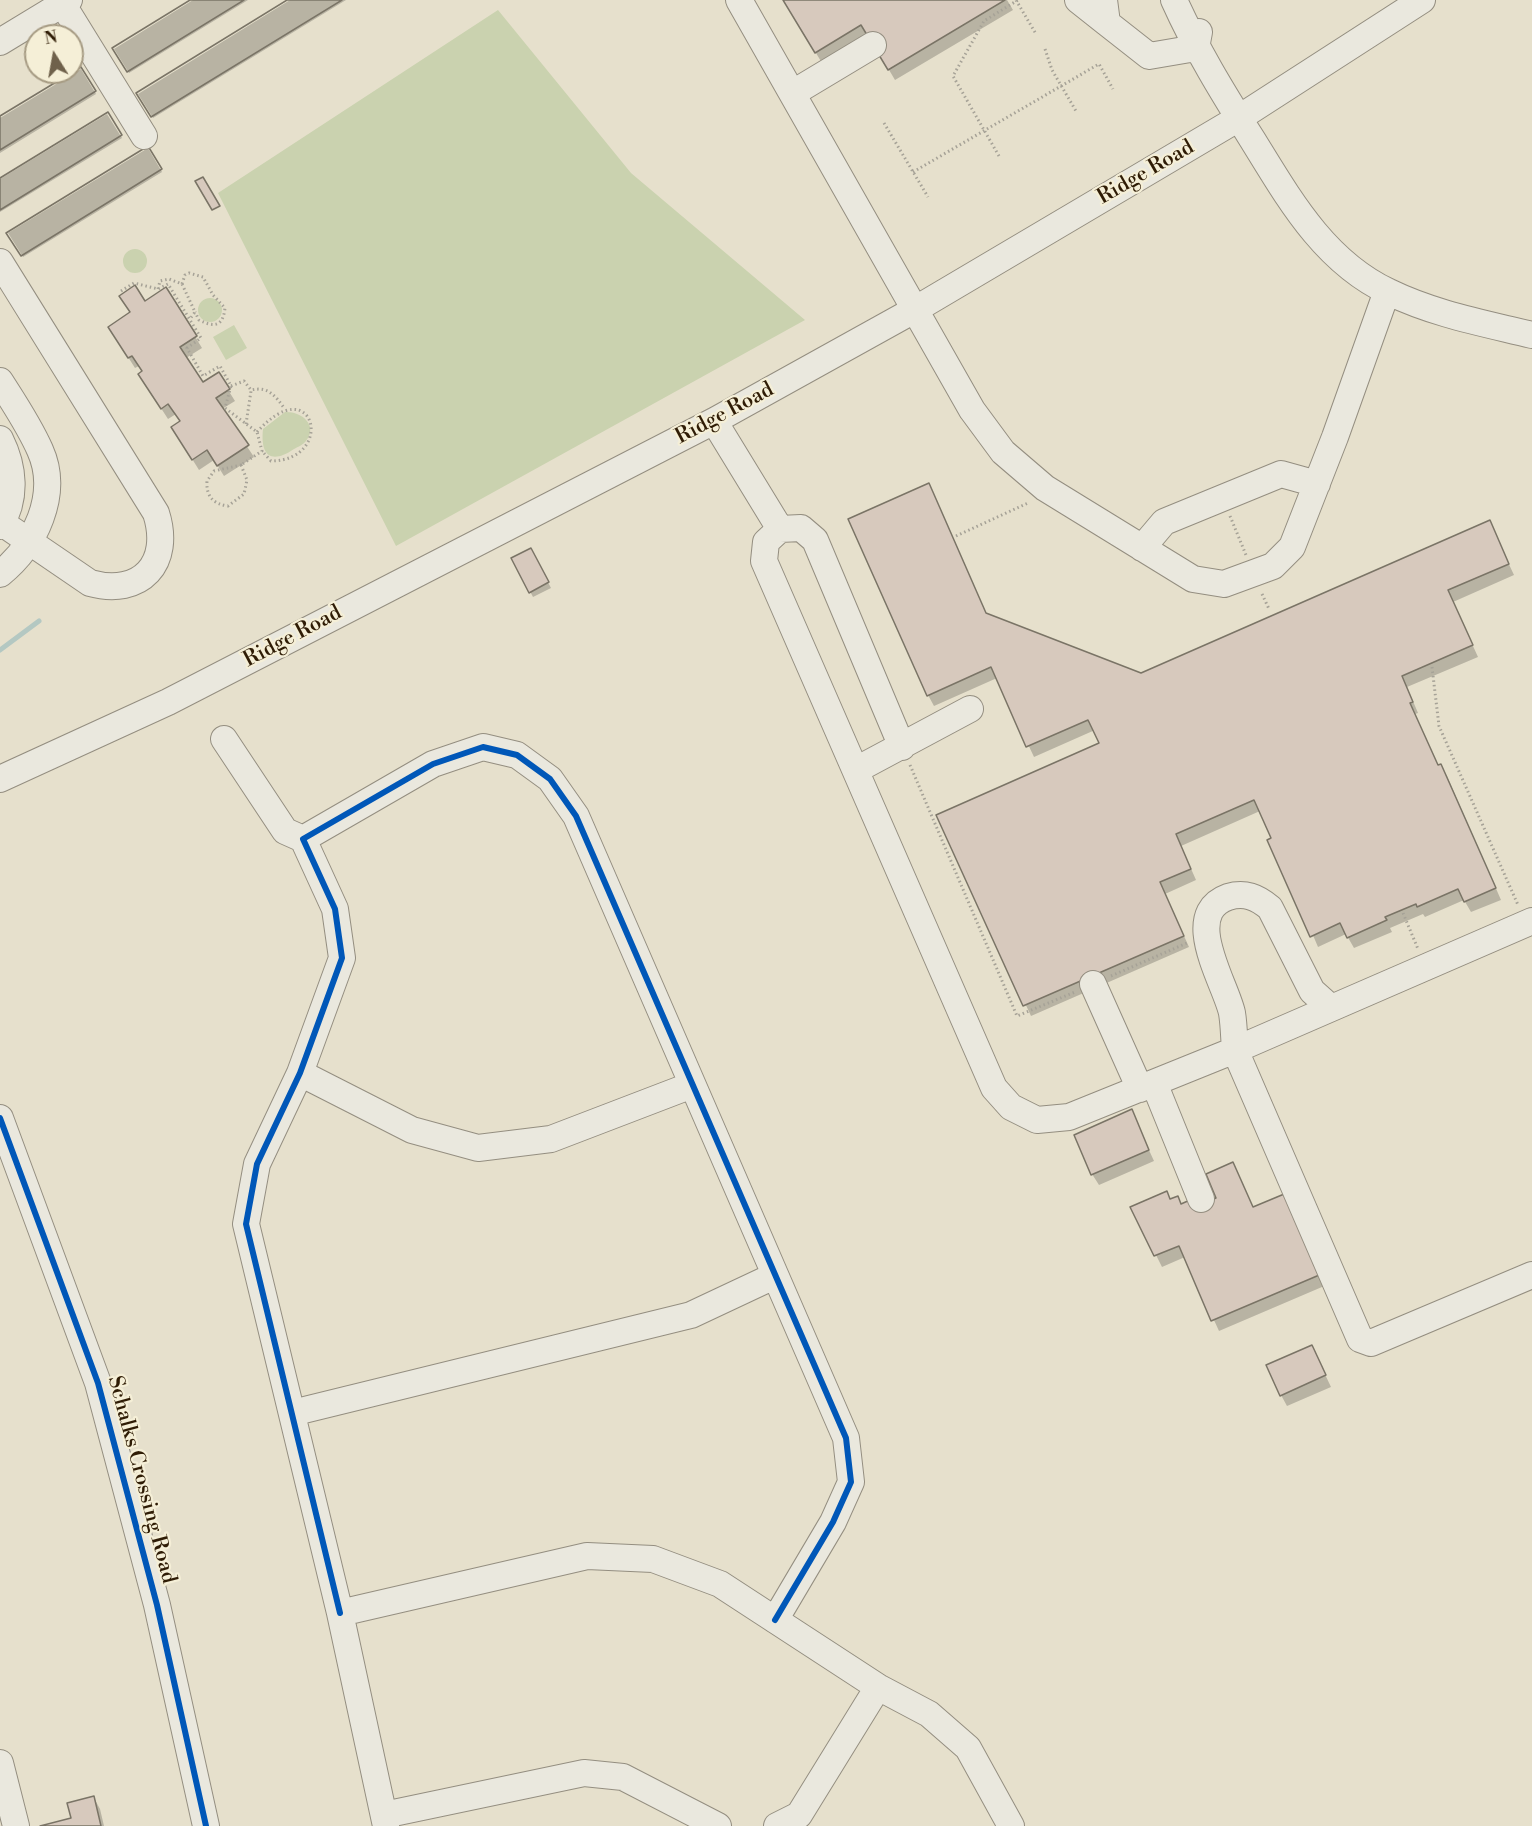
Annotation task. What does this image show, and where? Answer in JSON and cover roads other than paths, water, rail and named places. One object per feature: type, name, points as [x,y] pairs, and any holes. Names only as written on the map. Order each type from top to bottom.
[{"type":"street","points":[[739,0],[978,418],[1003,452],[1045,488],[1193,579],[1224,584],[1234,581],[1273,566],[1292,546],[1387,291]]},
{"type":"street","points":[[1078,0],[1105,11],[1149,56],[1196,48]]},
{"type":"street","points":[[1174,0],[1196,48],[1302,220],[1341,260],[1387,291],[1438,312],[1532,335]]},
{"type":"street","points":[[1193,0],[1200,28],[1196,48]]},
{"type":"street","name":"Ridge Road","points":[[0,779],[168,702],[714,421],[916,309],[1239,118],[1422,0]]},
{"type":"street","points":[[0,42],[63,1],[144,136]]},
{"type":"street","points":[[793,93],[873,45]]},
{"type":"street","points":[[0,262],[156,513],[162,529],[161,549],[154,567],[141,580],[123,586],[105,587],[90,583],[1,524],[10,504],[13,482],[10,461],[0,439]]},
{"type":"street","points":[[0,381],[41,452],[46,477],[46,501],[39,524],[29,543],[11,565],[0,574]]},
{"type":"street","points":[[714,421],[780,529]]},
{"type":"street","points":[[1142,548],[1164,522],[1281,474],[1317,484]]},
{"type":"street","points":[[902,747],[815,540],[801,528],[780,529],[766,542],[764,561],[994,1088],[1011,1107],[1036,1120],[1069,1118],[1235,1050],[1426,967],[1526,915]]},
{"type":"street","points":[[856,770],[970,709]]},
{"type":"street","points":[[224,739],[285,831],[303,839],[335,909],[342,958],[300,1073],[257,1164],[246,1224],[340,1613],[385,1820],[584,1773],[623,1777],[718,1826]]},
{"type":"street","points":[[303,839],[433,764],[483,747],[517,755],[550,779],[576,816],[846,1438],[851,1482],[833,1522],[775,1620]]},
{"type":"street","points":[[1331,1008],[1312,991],[1270,908],[1260,900],[1238,894],[1224,899],[1209,917],[1206,935],[1232,1012],[1235,1050],[1360,1339],[1371,1343],[1532,1275]]},
{"type":"street","points":[[1093,984],[1147,1086],[1201,1199]]},
{"type":"street","points":[[300,1073],[412,1130],[478,1148],[551,1139],[692,1085]]},
{"type":"street","name":"Schalks Crossing Road","points":[[0,1118],[98,1383],[158,1605],[206,1826]]},
{"type":"street","points":[[292,1413],[691,1315],[774,1276]]},
{"type":"street","points":[[340,1613],[587,1556],[653,1559],[720,1584],[878,1687],[929,1714],[968,1748],[1011,1826]]},
{"type":"street","points":[[777,1826],[799,1815],[878,1687]]},
{"type":"street","points":[[0,1763],[16,1826]]},
{"type":"waterway","points":[[0,650],[39,621]]}]
